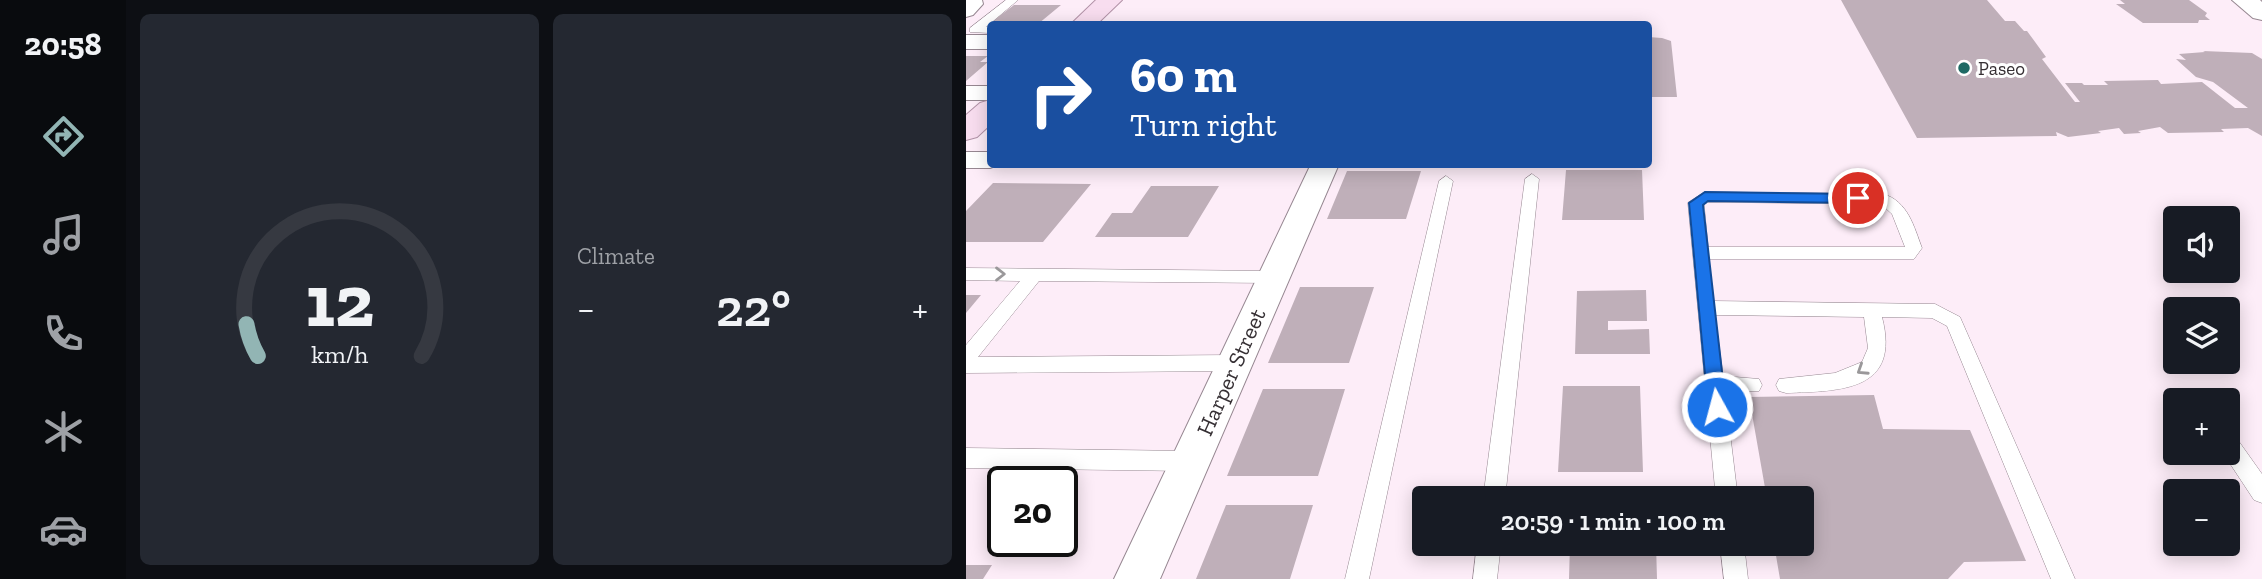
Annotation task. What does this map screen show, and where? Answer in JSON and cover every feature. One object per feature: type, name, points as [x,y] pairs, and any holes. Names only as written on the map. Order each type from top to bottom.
[{"type":"main road","points":[[1086,21],[1110,0]]},
{"type":"main road","points":[[966,131],[987,112]]},
{"type":"street","points":[[966,11],[973,4],[972,0]]},
{"type":"street","points":[[2244,0],[2262,13]]},
{"type":"street","points":[[966,42],[987,42]]},
{"type":"street","points":[[966,93],[987,93]]},
{"type":"street","points":[[966,160],[987,160]]},
{"type":"street","name":"Harper Street","points":[[1137,579],[1323,168]]},
{"type":"lane","points":[[987,30],[974,30],[1013,0]]},
{"type":"lane","points":[[1496,486],[1532,179]]},
{"type":"lane","points":[[1357,579],[1446,181]]},
{"type":"lane","points":[[1701,253],[1908,255],[1913,248],[1896,207],[1891,201],[1883,199],[1705,197],[1696,203],[1705,308],[1726,486]]},
{"type":"lane","points":[[966,274],[1274,277]]},
{"type":"lane","points":[[966,359],[1034,275]]},
{"type":"lane","points":[[1705,308],[1935,311],[1954,322],[2063,579]]},
{"type":"lane","points":[[1786,385],[1828,382],[1848,378],[1867,369],[1875,359],[1878,346],[1871,310]]},
{"type":"lane","points":[[966,365],[1234,363]]},
{"type":"lane","points":[[1714,384],[1752,385]]},
{"type":"lane","points":[[966,458],[1190,461]]},
{"type":"lane","points":[[2240,461],[2262,493]]},
{"type":"lane","points":[[1485,579],[1488,556]]},
{"type":"lane","points":[[1733,556],[1736,579]]},
{"type":"building","name":"Paseo","points":[[1841,0],[1987,0],[2005,21],[2015,21],[2027,31],[2046,57],[2042,59],[2075,102],[2080,102],[2065,83],[2108,85],[2104,81],[2158,80],[2161,84],[2202,82],[2235,108],[2248,108],[2213,82],[2196,77],[2176,59],[2186,60],[2179,54],[2205,52],[2203,51],[2252,53],[2262,59],[2262,136],[2248,128],[2221,129],[2224,132],[2168,133],[2160,127],[2138,131],[2141,133],[2124,134],[2119,128],[2068,137],[2056,132],[2057,136],[1917,138]]},
{"type":"building","points":[[2120,0],[2189,0],[2207,13],[2205,16],[2210,20],[2199,20],[2198,23],[2143,23],[2116,4],[2125,4]]},
{"type":"building","points":[[1014,5],[1061,5],[1042,21],[993,21]]},
{"type":"building","points":[[1652,37],[1671,41],[1677,97],[1652,97]]},
{"type":"building","points":[[966,56],[987,56],[980,62],[987,63],[966,81]]},
{"type":"building","points":[[1566,170],[1642,170],[1644,220],[1562,220]]},
{"type":"building","points":[[1347,171],[1421,171],[1406,219],[1327,219]]},
{"type":"building","points":[[993,183],[1091,184],[1043,242],[966,242],[966,211]]},
{"type":"building","points":[[1151,186],[1219,186],[1188,237],[1095,237],[1112,213],[1132,213]]},
{"type":"building","points":[[1300,287],[1374,287],[1349,363],[1268,363]]},
{"type":"building","points":[[1646,290],[1647,321],[1608,321],[1608,330],[1649,329],[1650,354],[1575,354],[1577,291]]},
{"type":"building","points":[[966,295],[981,295],[966,313]]},
{"type":"building","points":[[1563,386],[1640,386],[1643,472],[1558,472]]},
{"type":"building","points":[[1263,389],[1345,389],[1318,476],[1227,476]]},
{"type":"building","points":[[1874,395],[1883,429],[1970,430],[2026,561],[1964,562],[1948,579],[1780,579],[1776,556],[1814,556],[1814,486],[1765,486],[1749,397]]},
{"type":"building","points":[[1226,505],[1313,505],[1290,579],[1196,579]]},
{"type":"building","points":[[1570,556],[1656,556],[1657,579],[1569,579]]},
{"type":"building","points":[[966,565],[992,565],[983,579],[966,579]]},
{"type":"place","name":"Paseo","points":[[1964,68]]},
{"type":"route","points":[[1717,407],[1696,203],[1705,197],[1858,198]]}]
